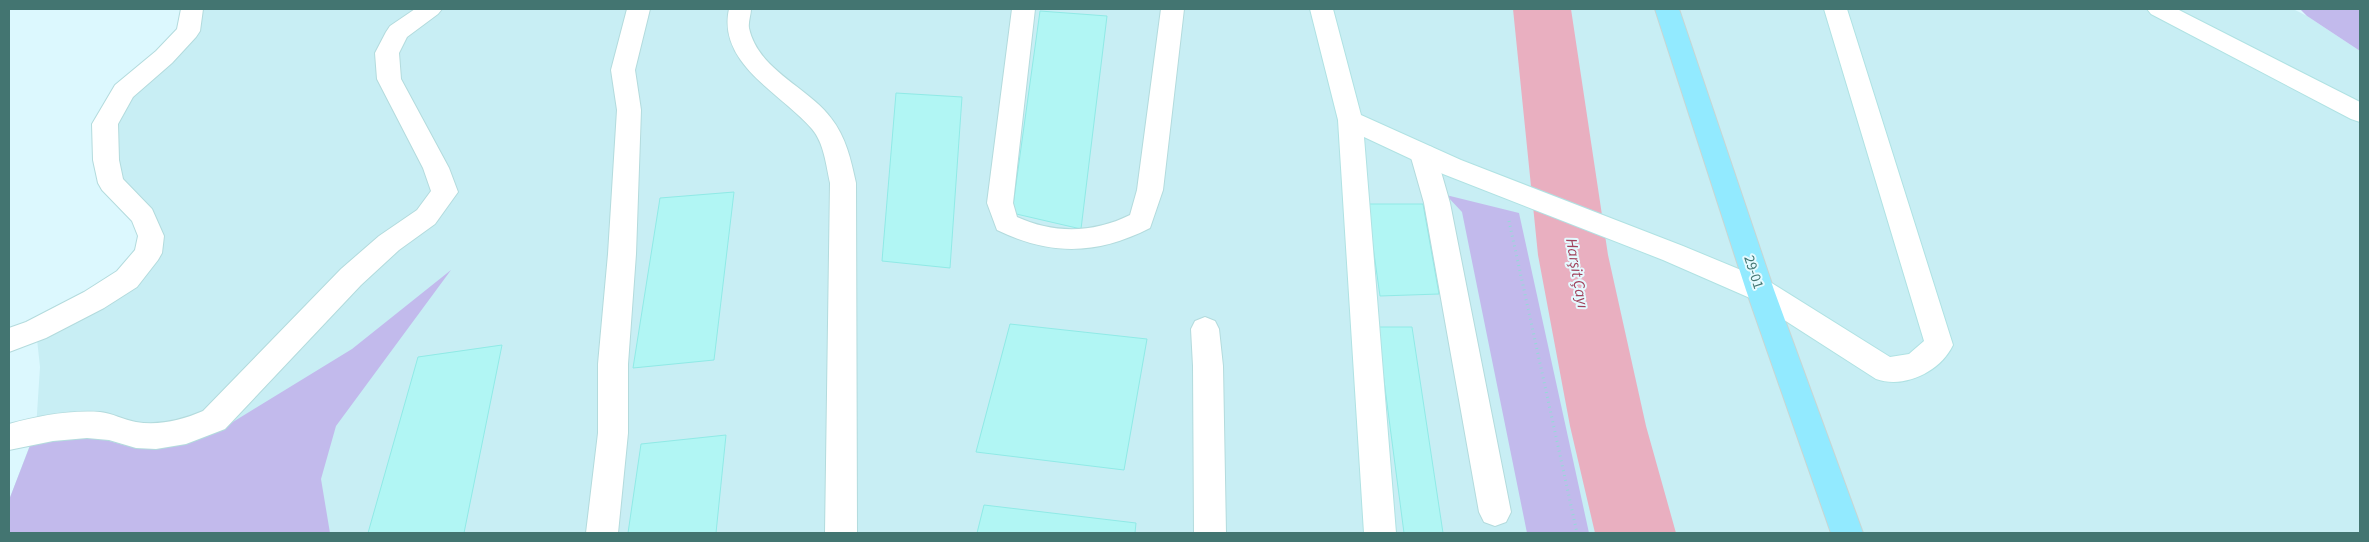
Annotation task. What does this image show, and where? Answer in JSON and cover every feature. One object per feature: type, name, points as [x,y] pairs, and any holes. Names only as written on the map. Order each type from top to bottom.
[{"type":"main road","name":"29-01","points":[[1667,9],[1760,290],[1846,533]]},
{"type":"street","points":[[9,340],[36,330],[128,279],[148,253],[151,236],[143,216],[111,183],[106,160],[105,124],[124,91],[164,57],[188,31],[192,9]]},
{"type":"street","points":[[9,437],[36,429],[101,425],[138,435],[164,435],[191,430],[214,420],[351,278],[389,243],[426,217],[445,192],[436,168],[388,79],[388,53],[398,32],[430,9]]},
{"type":"street","points":[[602,533],[613,433],[613,364],[622,254],[629,110],[623,70],[638,9]]},
{"type":"street","points":[[740,9],[736,26],[744,46],[759,67],[822,124],[836,150],[843,183],[841,533]]},
{"type":"street","points":[[1023,9],[1000,203],[1006,223],[1023,233],[1054,240],[1092,239],[1122,233],[1141,222],[1150,190],[1173,9]]},
{"type":"street","points":[[1321,9],[1350,120],[1380,533]]},
{"type":"street","points":[[1350,120],[1452,167],[1673,253],[1760,290],[1886,370],[1917,365],[1939,345],[1836,9]]},
{"type":"street","points":[[2158,9],[2360,113]]},
{"type":"street","points":[[1423,154],[1437,203],[1496,512]]},
{"type":"street","points":[[1205,330],[1208,366],[1210,533]]},
{"type":"path","points":[[1507,216],[1514,238],[1577,533]]},
{"type":"shaded area","points":[[192,9],[2293,9],[2307,16],[2360,51],[2360,533],[9,533],[9,500],[36,429],[40,367],[36,330],[94,300],[151,236],[111,183],[105,124],[188,31]]},
{"type":"shaded area","points":[[2300,9],[2360,9],[2360,51],[2307,16]]},
{"type":"shaded area","points":[[1446,195],[1519,213],[1589,533],[1527,533],[1462,212]]},
{"type":"shaded area","points":[[451,270],[336,426],[321,479],[330,533],[9,533],[9,500],[31,443],[92,436],[127,446],[163,447],[215,433],[352,349]]},
{"type":"building","points":[[1040,11],[1107,16],[1081,229],[1012,213]]},
{"type":"building","points":[[896,93],[962,97],[950,268],[882,261]]},
{"type":"building","points":[[734,192],[714,360],[633,368],[660,198]]},
{"type":"building","points":[[1367,204],[1423,204],[1439,294],[1380,296]]},
{"type":"building","points":[[1010,324],[1147,339],[1124,470],[976,452]]},
{"type":"building","points":[[1377,327],[1412,327],[1443,533],[1404,533]]},
{"type":"building","points":[[502,345],[464,533],[368,533],[418,357]]},
{"type":"building","points":[[726,435],[716,533],[628,533],[641,444]]},
{"type":"building","points":[[984,505],[1136,523],[1135,533],[977,533]]},
{"type":"waterway","name":"Harşit Çayı","points":[[1542,9],[1573,255],[1608,426],[1636,533]]}]
